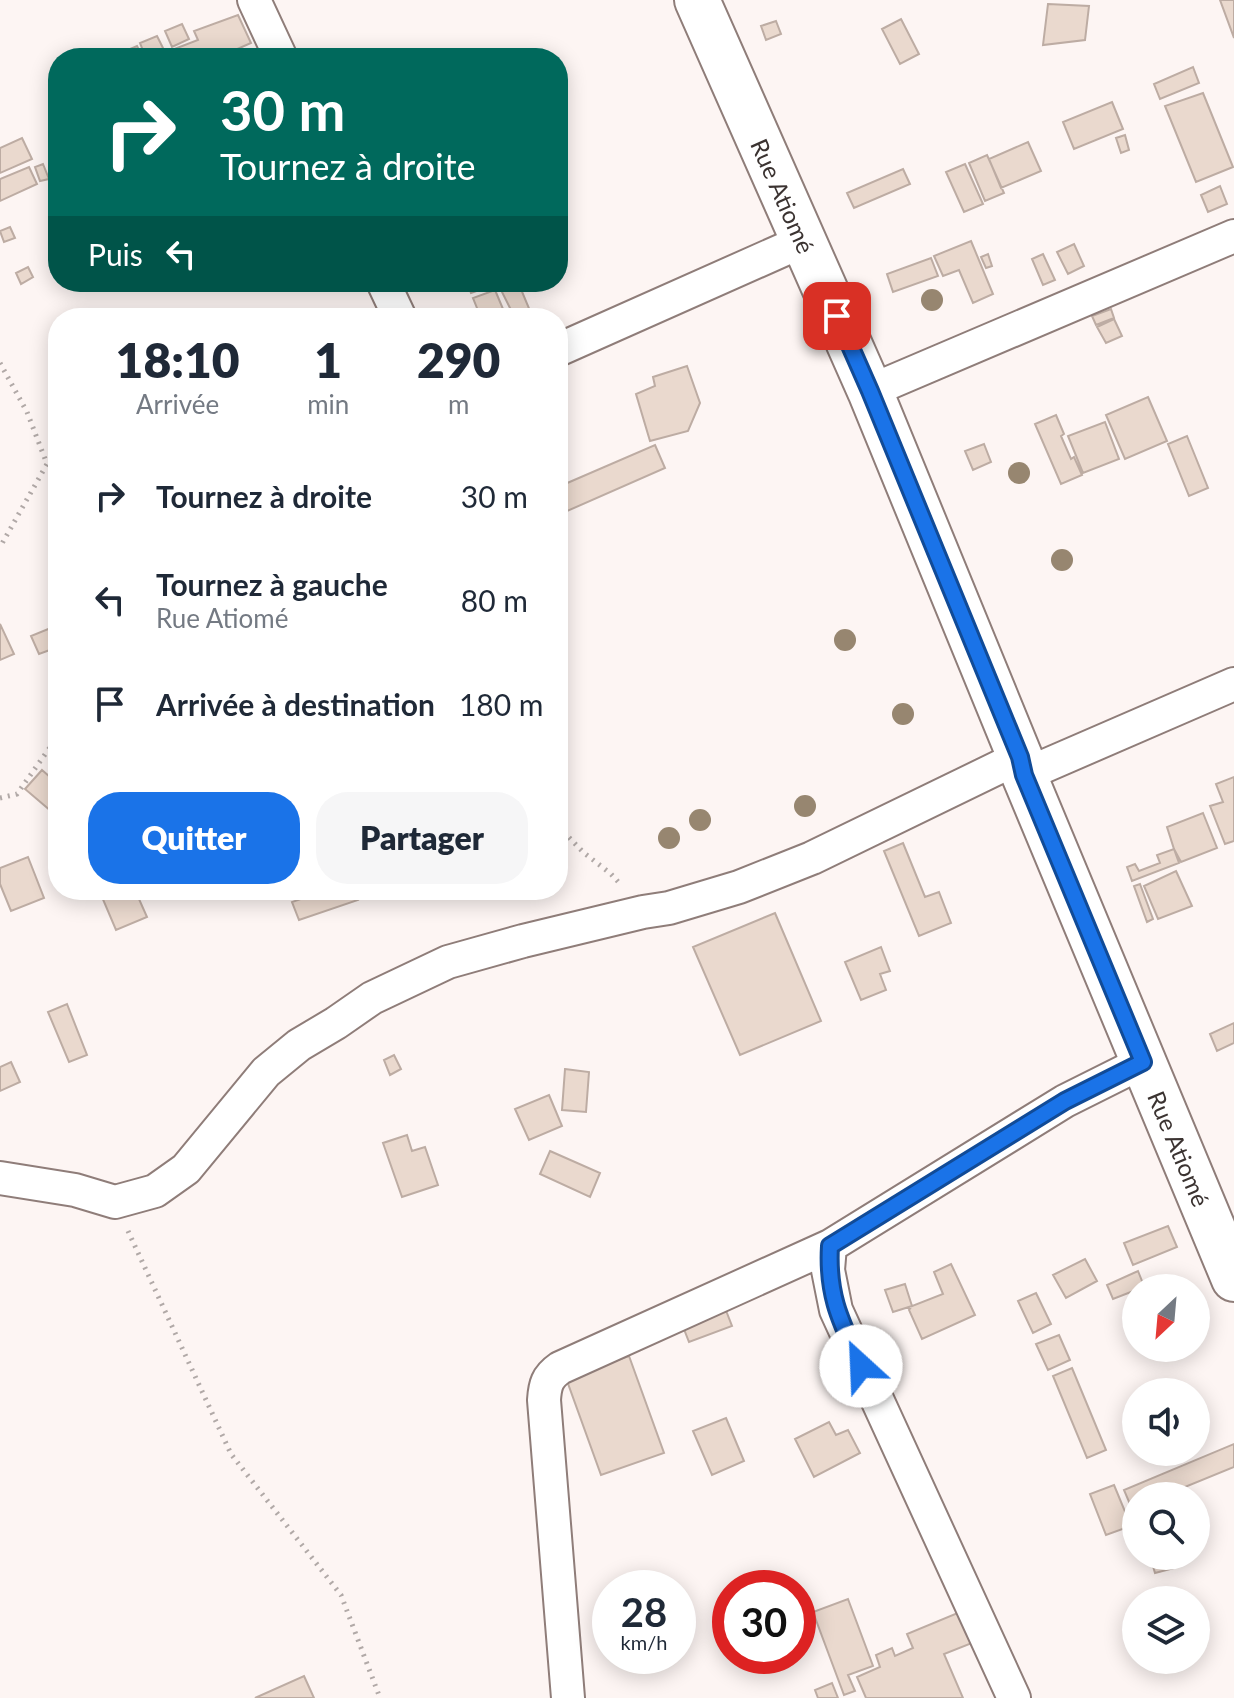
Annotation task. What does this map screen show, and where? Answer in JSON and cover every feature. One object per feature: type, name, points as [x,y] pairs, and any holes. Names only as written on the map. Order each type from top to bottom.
[{"type":"street","points":[[254,0],[276,48]]},
{"type":"street","name":"Rue Atiomé","points":[[697,0],[870,391],[1234,1279]]},
{"type":"street","points":[[870,391],[1234,236]]},
{"type":"street","points":[[568,346],[803,241]]},
{"type":"street","points":[[0,1178],[75,1190],[115,1202],[155,1191],[186,1169],[266,1072],[299,1045],[372,998],[448,962],[523,941],[669,908],[739,887],[1022,766],[1234,684]]},
{"type":"street","points":[[568,1698],[544,1400],[545,1385],[550,1375],[587,1355],[830,1246],[1065,1101],[1143,1062]]},
{"type":"street","points":[[830,1246],[828,1270],[836,1310],[1014,1698]]},
{"type":"path","points":[[0,363],[27,412],[47,464],[0,547]]},
{"type":"path","points":[[0,798],[17,794],[48,750]]},
{"type":"path","points":[[568,836],[611,874],[643,912]]},
{"type":"path","points":[[115,1202],[231,1454],[341,1595],[380,1698]]},
{"type":"building","points":[[1220,0],[1234,0],[1234,38]]},
{"type":"building","points":[[1048,4],[1089,6],[1085,40],[1043,45]]},
{"type":"building","points":[[238,15],[251,43],[240,48],[177,48],[198,40],[194,31]]},
{"type":"building","points":[[901,19],[919,54],[900,64],[882,29]]},
{"type":"building","points":[[776,21],[781,34],[766,40],[761,26]]},
{"type":"building","points":[[182,24],[189,39],[172,47],[165,31]]},
{"type":"building","points":[[157,36],[163,48],[142,48],[140,43]]},
{"type":"building","points":[[1193,67],[1199,83],[1160,99],[1154,84]]},
{"type":"building","points":[[1203,93],[1233,167],[1196,182],[1165,106]]},
{"type":"building","points":[[1112,102],[1123,129],[1074,149],[1063,122]]},
{"type":"building","points":[[1125,135],[1129,150],[1121,153],[1116,138]]},
{"type":"building","points":[[22,138],[32,159],[0,173],[0,148]]},
{"type":"building","points":[[1028,142],[1041,171],[1001,188],[989,159]]},
{"type":"building","points":[[987,155],[1004,193],[985,201],[969,163]]},
{"type":"building","points":[[43,164],[48,179],[40,181],[35,167]]},
{"type":"building","points":[[965,164],[983,204],[964,212],[946,172]]},
{"type":"building","points":[[29,167],[37,184],[0,201],[0,179]]},
{"type":"building","points":[[903,169],[910,184],[854,208],[847,193]]},
{"type":"building","points":[[1220,186],[1227,204],[1208,212],[1201,195]]},
{"type":"building","points":[[10,227],[15,238],[4,242],[0,231]]},
{"type":"building","points":[[971,241],[993,294],[973,303],[959,270],[943,276],[934,256]]},
{"type":"building","points":[[1074,244],[1084,266],[1068,274],[1057,252]]},
{"type":"building","points":[[988,254],[992,266],[986,268],[981,257]]},
{"type":"building","points":[[1043,254],[1055,280],[1043,285],[1032,259]]},
{"type":"building","points":[[931,258],[938,276],[893,292],[887,274]]},
{"type":"building","points":[[28,267],[33,277],[21,284],[16,273]]},
{"type":"building","points":[[496,292],[503,308],[477,308],[473,298]]},
{"type":"building","points":[[502,292],[522,292],[529,308],[510,308]]},
{"type":"building","points":[[1111,309],[1114,318],[1096,325],[1092,316]]},
{"type":"building","points":[[1114,319],[1122,336],[1106,343],[1097,327]]},
{"type":"building","points":[[687,366],[700,403],[688,431],[650,441],[636,394],[655,386],[653,377]]},
{"type":"building","points":[[1148,397],[1167,441],[1125,459],[1106,415]]},
{"type":"building","points":[[1056,415],[1064,434],[1061,436],[1082,475],[1061,484],[1035,424]]},
{"type":"building","points":[[1105,422],[1119,459],[1083,473],[1068,436]]},
{"type":"building","points":[[1187,436],[1208,488],[1189,496],[1168,444]]},
{"type":"building","points":[[984,444],[991,462],[973,470],[965,451]]},
{"type":"building","points":[[655,445],[665,468],[568,511],[568,483]]},
{"type":"building","points":[[0,624],[14,654],[0,660]]},
{"type":"building","points":[[48,629],[48,651],[39,654],[31,636]]},
{"type":"building","points":[[42,770],[48,775],[48,809],[25,789]]},
{"type":"building","points":[[1234,777],[1234,841],[1225,844],[1210,806],[1223,802],[1216,784]]},
{"type":"building","points":[[1203,813],[1217,848],[1181,862],[1167,827]]},
{"type":"building","points":[[903,843],[925,897],[939,892],[951,923],[919,936],[884,851]]},
{"type":"building","points":[[1174,849],[1179,863],[1132,881],[1127,867],[1135,864],[1139,871],[1160,863],[1157,855]]},
{"type":"building","points":[[28,857],[44,898],[11,911],[0,884],[0,868]]},
{"type":"building","points":[[1176,871],[1192,906],[1158,919],[1144,886]]},
{"type":"building","points":[[1140,884],[1153,919],[1147,922],[1134,886]]},
{"type":"building","points":[[103,900],[139,900],[147,917],[116,930]]},
{"type":"building","points":[[298,900],[358,900],[299,920],[292,902]]},
{"type":"building","points":[[775,913],[821,1021],[740,1055],[693,947]]},
{"type":"building","points":[[881,947],[890,971],[880,974],[886,990],[861,1000],[845,962]]},
{"type":"building","points":[[67,1004],[87,1055],[69,1062],[48,1012]]},
{"type":"building","points":[[1234,1023],[1234,1043],[1217,1051],[1210,1034]]},
{"type":"building","points":[[394,1055],[401,1069],[390,1075],[384,1060]]},
{"type":"building","points":[[11,1062],[20,1082],[0,1091],[0,1067]]},
{"type":"building","points":[[565,1069],[589,1072],[586,1112],[562,1110]]},
{"type":"building","points":[[549,1095],[562,1126],[529,1140],[515,1109]]},
{"type":"building","points":[[407,1135],[412,1151],[425,1147],[438,1185],[402,1197],[383,1143]]},
{"type":"building","points":[[550,1151],[600,1173],[590,1197],[540,1174]]},
{"type":"building","points":[[1168,1226],[1177,1247],[1133,1265],[1124,1243]]},
{"type":"building","points":[[1085,1259],[1097,1281],[1066,1298],[1053,1275]]},
{"type":"building","points":[[951,1264],[975,1315],[922,1339],[909,1310],[943,1294],[934,1272]]},
{"type":"building","points":[[1122,1278],[1122,1295],[1113,1299],[1107,1285]]},
{"type":"building","points":[[905,1284],[912,1306],[893,1312],[885,1290]]},
{"type":"building","points":[[1036,1293],[1051,1324],[1033,1333],[1018,1301]]},
{"type":"building","points":[[725,1308],[732,1326],[689,1342],[682,1324]]},
{"type":"building","points":[[1059,1335],[1070,1360],[1048,1370],[1036,1344]]},
{"type":"building","points":[[629,1356],[664,1453],[601,1475],[566,1378]]},
{"type":"building","points":[[1072,1368],[1106,1450],[1087,1458],[1053,1376]]},
{"type":"building","points":[[726,1418],[744,1461],[712,1475],[693,1431]]},
{"type":"building","points":[[829,1422],[836,1435],[848,1430],[860,1453],[814,1477],[795,1439]]},
{"type":"building","points":[[1234,1444],[1234,1467],[1197,1482],[1143,1482],[1181,1466],[1210,1466],[1210,1454]]},
{"type":"building","points":[[1114,1485],[1122,1504],[1122,1529],[1106,1535],[1090,1494]]},
{"type":"building","points":[[848,1599],[873,1666],[848,1675],[855,1691],[844,1695],[816,1620],[816,1611]]},
{"type":"building","points":[[960,1612],[972,1643],[944,1654],[963,1698],[866,1698],[857,1677],[880,1667],[876,1655],[892,1648],[895,1656],[913,1648],[907,1634]]},
{"type":"building","points":[[304,1676],[314,1698],[255,1698]]},
{"type":"building","points":[[832,1683],[838,1698],[818,1698],[815,1690]]},
{"type":"route","points":[[837,316],[882,419],[1143,1062],[1065,1101],[830,1246],[828,1270],[836,1310],[861,1366]]}]
